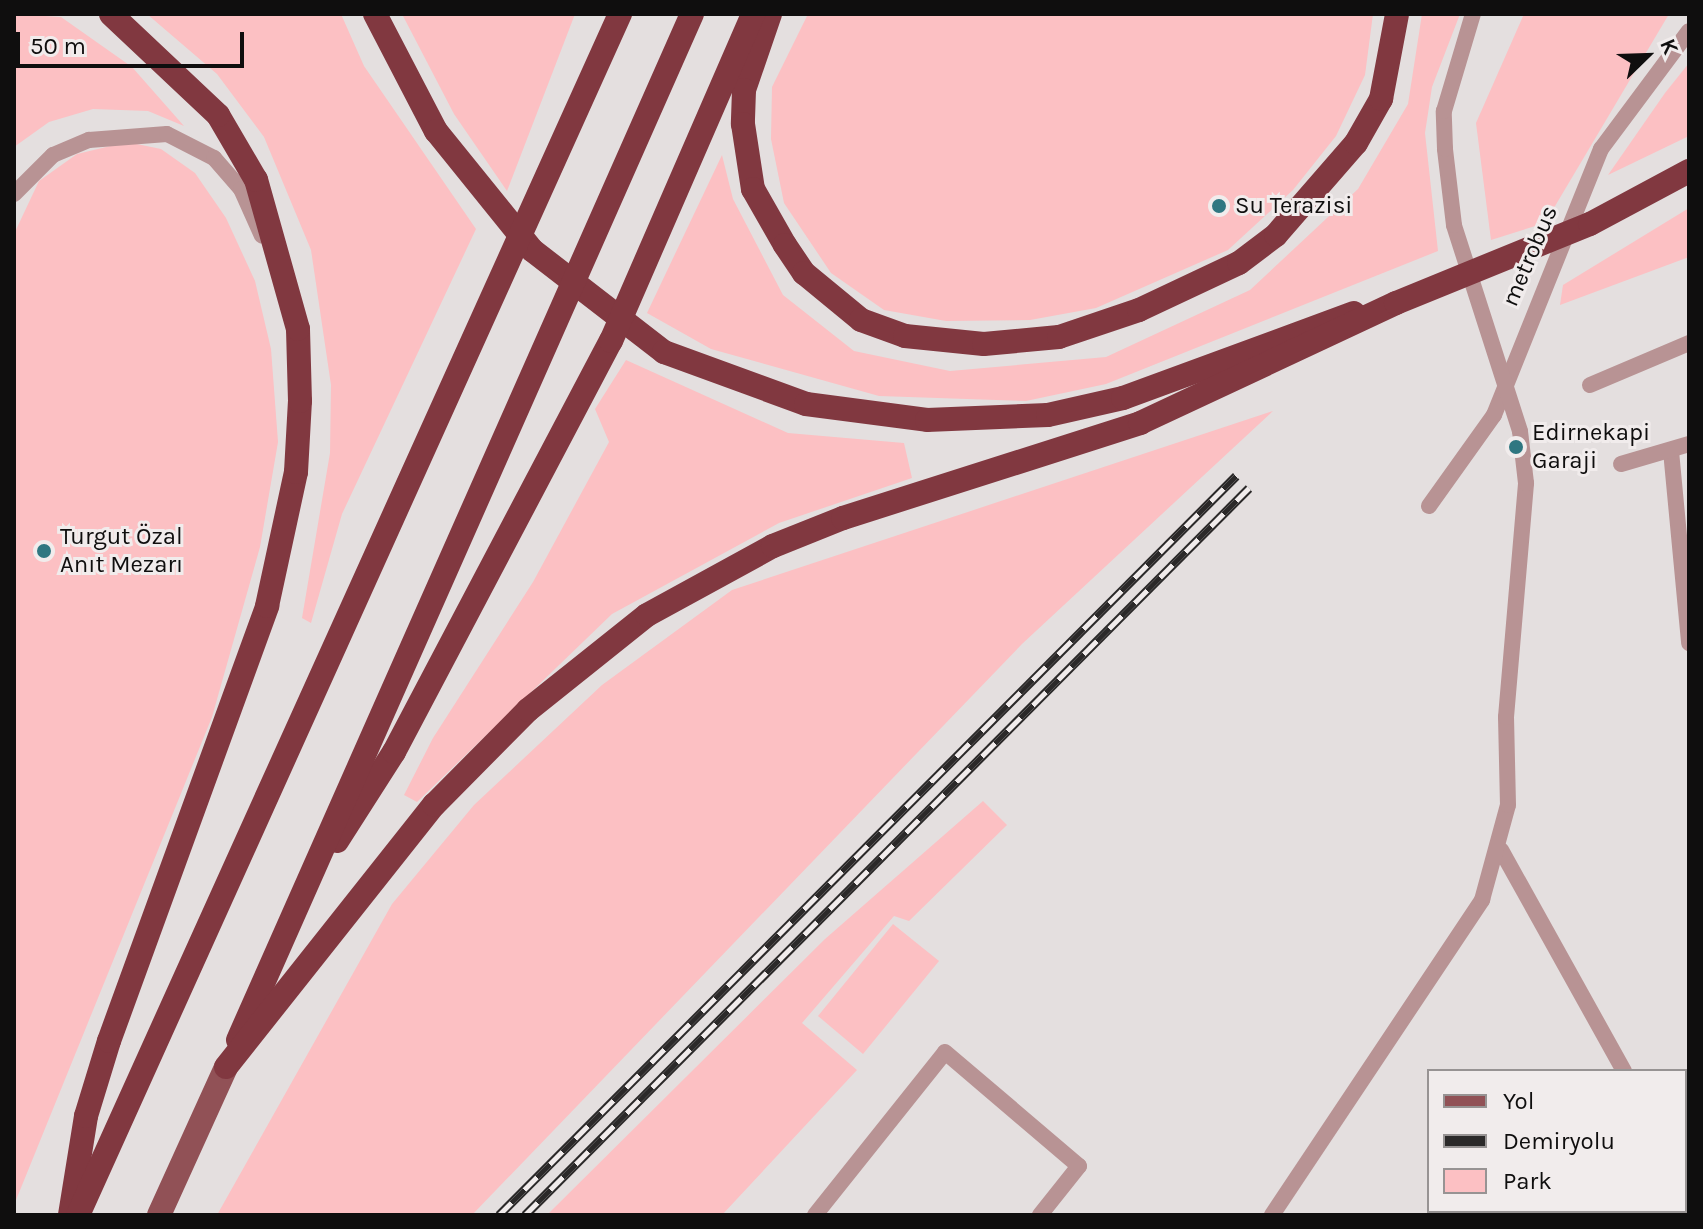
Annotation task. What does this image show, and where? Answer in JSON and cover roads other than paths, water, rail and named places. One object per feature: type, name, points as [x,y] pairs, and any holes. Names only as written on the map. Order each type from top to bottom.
[{"type":"highway","points":[[70,1215],[86,1116],[109,1041],[267,606],[296,472],[298,329],[256,180],[218,115],[111,14]]},
{"type":"highway","points":[[375,14],[436,131],[532,250],[664,352],[711,373],[849,414],[991,421],[1123,398],[1337,317],[1396,303]]},
{"type":"highway","points":[[78,1215],[620,14]]},
{"type":"highway","points":[[226,1067],[692,14]]},
{"type":"highway","points":[[309,878],[394,752],[604,355],[753,14]]},
{"type":"highway","points":[[770,14],[744,90],[743,124],[753,189],[785,245],[804,273],[861,320],[905,336],[984,344],[1059,337],[1139,310],[1239,263],[1276,235],[1356,143],[1381,99],[1397,14]]},
{"type":"highway","points":[[226,1067],[434,805],[528,710],[647,615],[773,546],[1140,423],[1396,303],[1636,200],[1689,171]]},
{"type":"main road","points":[[159,1215],[226,1067]]},
{"type":"lane","points":[[1272,1215],[1482,900],[1501,850],[1512,776],[1506,717],[1517,565],[1526,530],[1520,431],[1446,184],[1444,111],[1473,14]]},
{"type":"lane","name":"metrobus","points":[[1429,506],[1494,415],[1601,149],[1689,31]]},
{"type":"lane","points":[[14,194],[53,155],[89,140],[167,134],[193,146],[241,189],[298,329]]},
{"type":"lane","points":[[1590,385],[1689,343]]},
{"type":"lane","points":[[1621,464],[1689,444]]},
{"type":"lane","points":[[1671,451],[1689,643]]},
{"type":"lane","points":[[1501,850],[1623,1069]]},
{"type":"lane","points":[[815,1215],[945,1052],[1079,1166],[1040,1215]]},
{"type":"railway","points":[[499,1215],[1236,476]]},
{"type":"railway","points":[[525,1215],[1249,488]]},
{"type":"place","name":"Su Terazisi","points":[[1219,206]]},
{"type":"place","name":"Edirnekapi Garaji","points":[[1516,447]]},
{"type":"place","name":"Turgut Özal Anıt Mezarı","points":[[44,551]]}]
